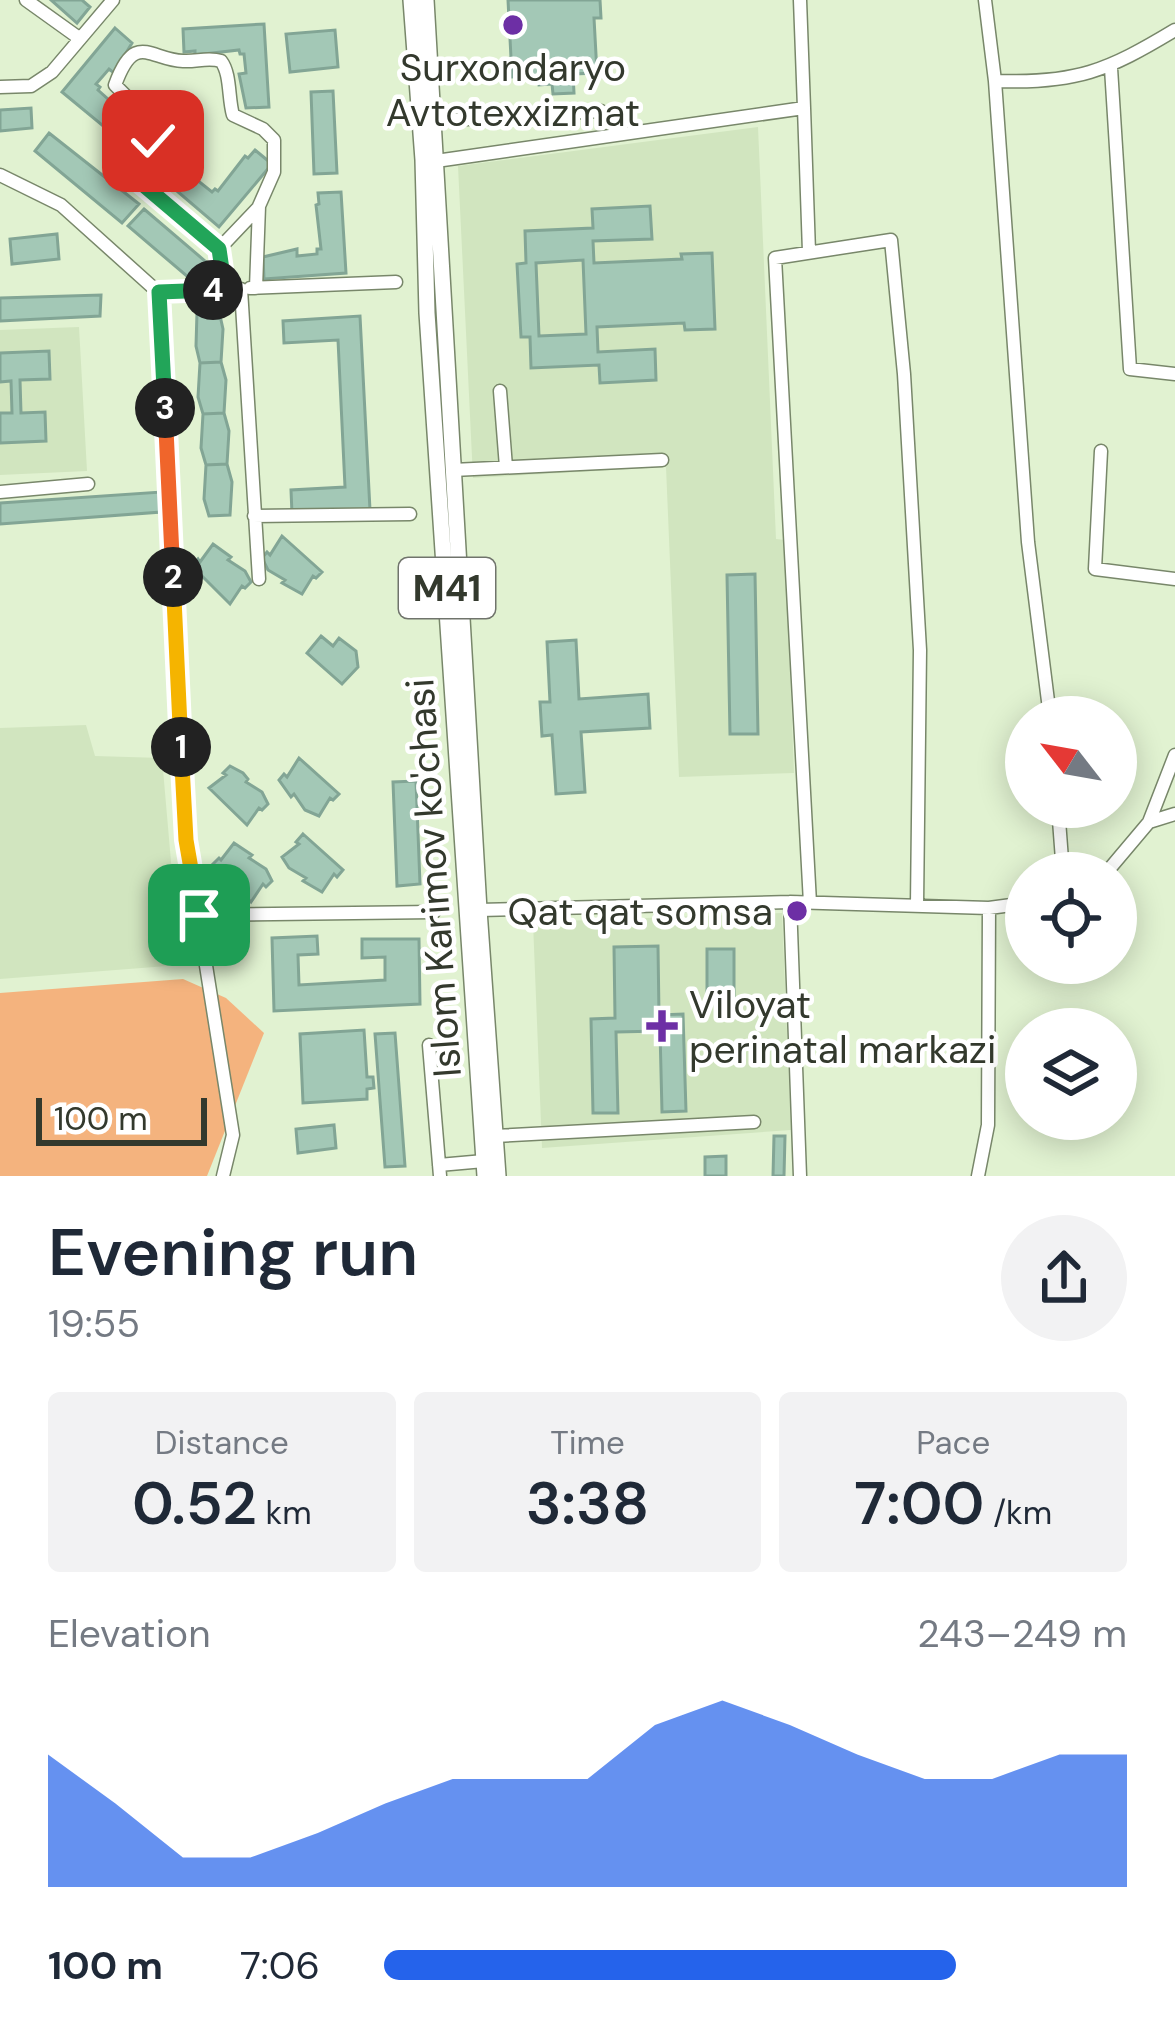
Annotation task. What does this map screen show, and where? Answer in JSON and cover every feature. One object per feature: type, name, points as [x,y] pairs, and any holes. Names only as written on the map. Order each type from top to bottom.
[{"type":"main road","name":"Islom Karimov ko'chasi","points":[[411,0],[423,160],[427,313],[485,1168]]},
{"type":"main road","name":"Islom Karimov ko'chasi","points":[[426,0],[478,910],[499,1176]]},
{"type":"street","points":[[26,0],[79,38]]},
{"type":"street","points":[[0,87],[31,86],[52,72],[112,0]]},
{"type":"street","points":[[800,0],[809,252]]},
{"type":"street","points":[[985,0],[1028,542],[1047,696]]},
{"type":"street","points":[[995,81],[1042,82],[1111,68],[1175,30]]},
{"type":"street","points":[[225,290],[219,249],[140,182],[136,171],[154,132],[150,120],[116,85],[126,62],[150,50],[181,62],[221,61],[233,115],[263,129],[274,140],[274,172],[260,206],[248,288],[259,579]]},
{"type":"street","points":[[1111,68],[1130,369],[1175,374]]},
{"type":"street","points":[[436,161],[804,109]]},
{"type":"street","points":[[434,121],[601,111]]},
{"type":"street","points":[[0,175],[61,205],[159,292],[396,282]]},
{"type":"street","points":[[219,249],[260,206]]},
{"type":"street","points":[[810,903],[775,258],[892,240],[920,650],[917,905]]},
{"type":"street","points":[[159,292],[186,840],[233,1135],[223,1176]]},
{"type":"street","points":[[500,391],[506,467]]},
{"type":"street","points":[[1101,451],[1095,569],[1175,579]]},
{"type":"street","points":[[453,470],[662,460]]},
{"type":"street","points":[[0,492],[88,484]]},
{"type":"street","points":[[254,516],[410,514]]},
{"type":"street","points":[[1124,852],[1149,822],[1175,755]]},
{"type":"street","points":[[1149,822],[1175,814]]},
{"type":"street","points":[[790,902],[800,1176]]},
{"type":"street","points":[[478,910],[790,902],[1005,906]]},
{"type":"street","points":[[978,1176],[988,1125],[989,908]]},
{"type":"street","points":[[199,915],[434,912]]},
{"type":"street","points":[[429,1045],[440,1171],[485,1168]]},
{"type":"street","points":[[496,1136],[754,1121]]},
{"type":"shaded area","points":[[758,127],[776,539],[785,540],[794,773],[679,777],[666,467],[473,478],[458,166]]},
{"type":"shaded area","points":[[79,327],[87,471],[0,475],[0,330]]},
{"type":"shaded area","points":[[86,725],[95,756],[162,758],[180,965],[0,979],[0,728]]},
{"type":"shaded area","name":"Viloyat perinatal markazi","points":[[782,913],[791,1130],[542,1148],[533,922]]},
{"type":"shaded area","points":[[183,979],[226,998],[264,1033],[207,1176],[0,1176],[0,993]]},
{"type":"building","points":[[51,0],[82,0],[90,7],[77,23]]},
{"type":"building","points":[[508,0],[600,0],[601,18],[594,18],[597,73],[573,74],[574,93],[553,94],[552,84],[539,85],[538,76],[512,77]]},
{"type":"building","points":[[264,24],[269,107],[246,108],[239,74],[246,73],[244,54],[239,50],[184,52],[183,29]]},
{"type":"building","points":[[115,28],[132,43],[114,73],[109,69],[96,84],[139,127],[125,144],[62,92]]},
{"type":"building","points":[[335,30],[338,67],[290,72],[286,34]]},
{"type":"building","points":[[333,91],[337,173],[314,174],[311,92]]},
{"type":"building","points":[[31,108],[32,128],[0,131],[0,110]]},
{"type":"building","points":[[49,133],[139,204],[122,223],[35,151]]},
{"type":"building","points":[[255,150],[272,164],[219,227],[157,174],[171,157],[201,175],[197,180],[212,192],[218,191]]},
{"type":"building","points":[[341,192],[346,273],[264,279],[263,257],[297,249],[297,256],[317,254],[321,249],[318,193]]},
{"type":"building","points":[[650,206],[652,239],[593,241],[594,263],[712,253],[715,329],[685,330],[684,323],[597,327],[598,352],[655,349],[656,380],[600,383],[599,365],[531,368],[530,337],[521,337],[517,264],[526,263],[525,231],[593,228],[592,209]],"holes":[[[583,260],[586,334],[539,336],[536,263]]]},
{"type":"building","points":[[144,209],[205,261],[188,277],[128,226]]},
{"type":"building","points":[[57,234],[59,259],[12,264],[10,239]]},
{"type":"building","points":[[101,295],[100,316],[0,321],[0,298]]},
{"type":"building","points":[[219,311],[221,362],[200,363],[197,312]]},
{"type":"building","points":[[360,316],[370,510],[292,514],[291,490],[345,487],[338,340],[284,343],[283,321]]},
{"type":"building","points":[[49,351],[50,379],[20,380],[21,413],[45,412],[46,441],[0,443],[0,413],[12,413],[11,381],[0,382],[0,353]]},
{"type":"building","points":[[221,362],[226,380],[224,413],[203,414],[198,397],[200,363]]},
{"type":"building","points":[[224,413],[229,431],[227,464],[206,465],[201,448],[203,414]]},
{"type":"building","points":[[227,464],[232,482],[230,515],[209,516],[204,499],[206,465]]},
{"type":"building","points":[[161,492],[161,512],[0,524],[0,503]]},
{"type":"building","points":[[282,536],[322,572],[313,576],[302,594],[282,583],[285,580],[268,570],[262,558],[267,552],[270,555]]},
{"type":"building","points":[[213,544],[251,582],[242,586],[230,604],[192,566]]},
{"type":"building","points":[[755,574],[758,734],[730,734],[727,575]]},
{"type":"building","points":[[321,636],[333,646],[339,638],[356,651],[358,667],[342,684],[307,653]]},
{"type":"building","points":[[576,640],[579,699],[648,694],[650,728],[581,732],[585,792],[556,794],[552,735],[542,736],[540,702],[550,702],[547,642]]},
{"type":"building","points":[[299,758],[339,794],[330,798],[319,816],[305,810],[279,780],[284,774],[287,777]]},
{"type":"building","points":[[230,766],[262,792],[268,804],[247,825],[209,788]]},
{"type":"building","points":[[416,781],[420,884],[397,886],[393,782]]},
{"type":"building","points":[[303,834],[343,870],[337,877],[334,874],[322,892],[303,881],[306,878],[289,868],[282,857],[299,844]]},
{"type":"building","points":[[234,843],[266,869],[272,881],[266,887],[263,884],[251,902],[213,864]]},
{"type":"building","points":[[317,936],[318,954],[298,955],[299,985],[385,980],[385,957],[362,958],[362,939],[419,939],[420,1004],[274,1011],[272,938]]},
{"type":"building","points":[[658,946],[659,1015],[683,1014],[686,1111],[662,1112],[660,1031],[616,1032],[618,1113],[593,1113],[591,1019],[615,1018],[614,947]]},
{"type":"building","points":[[707,949],[734,949],[734,998],[707,998]]},
{"type":"building","points":[[364,1030],[367,1077],[373,1077],[374,1088],[367,1089],[367,1099],[303,1103],[300,1034]]},
{"type":"building","points":[[395,1033],[405,1166],[385,1167],[375,1034]]},
{"type":"building","points":[[334,1125],[336,1148],[298,1153],[296,1129]]},
{"type":"building","points":[[774,1136],[785,1136],[784,1176],[773,1176]]},
{"type":"building","points":[[726,1156],[726,1176],[705,1176],[705,1157]]},
{"type":"place","name":"Surxondaryo Avtotexxizmat","points":[[513,25]]},
{"type":"place","name":"Qat qat somsa","points":[[797,911]]},
{"type":"place","name":"Viloyat perinatal markazi","points":[[662,1026]]},
{"type":"route","points":[[153,141],[139,160],[140,182],[219,249],[225,290],[159,292],[186,840],[199,915]]}]
